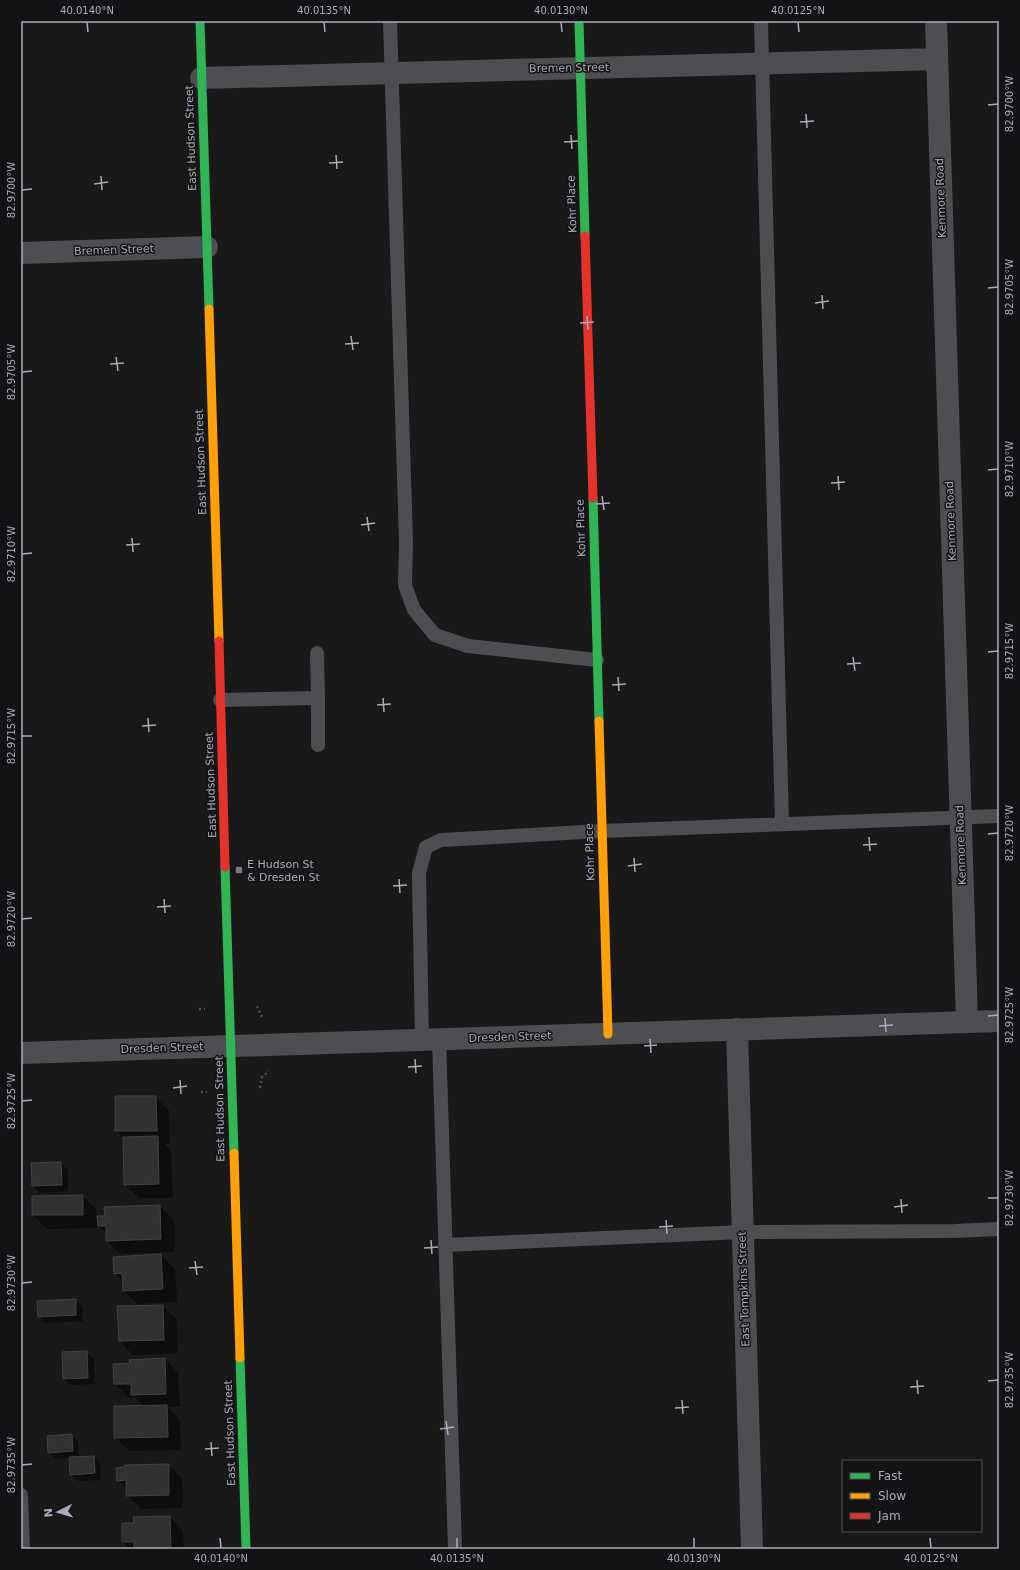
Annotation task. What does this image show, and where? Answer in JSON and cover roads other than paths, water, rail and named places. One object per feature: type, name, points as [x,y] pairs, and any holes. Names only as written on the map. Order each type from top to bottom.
[{"type":"main road","name":"East Hudson Street","points":[[200,21],[246,1549]]},
{"type":"main road","name":"Kohr Place","points":[[579,21],[608,1034]]},
{"type":"street","name":"Kenmore Road","points":[[936,21],[967,1022]]},
{"type":"street","name":"Bremen Street","points":[[201,78],[580,67],[937,59]]},
{"type":"street","name":"Bremen Street","points":[[21,253],[207,247]]},
{"type":"street","name":"Dresden Street","points":[[21,1053],[999,1021]]},
{"type":"street","name":"East Tompkins Street","points":[[737,1029],[752,1549]]},
{"type":"lane","points":[[390,21],[406,534],[406,585],[414,610],[436,635],[468,646],[597,660]]},
{"type":"lane","points":[[761,21],[782,824]]},
{"type":"lane","points":[[317,653],[318,745]]},
{"type":"lane","points":[[220,700],[318,698]]},
{"type":"lane","points":[[455,1549],[445,1245],[419,873],[426,847],[441,840],[602,831],[999,816]]},
{"type":"lane","points":[[445,1245],[743,1232],[955,1231],[999,1229]]},
{"type":"lane","points":[[21,1495],[23,1549]]},
{"type":"place","name":"E Hudson St & Dresden St","points":[[239,870]]}]
